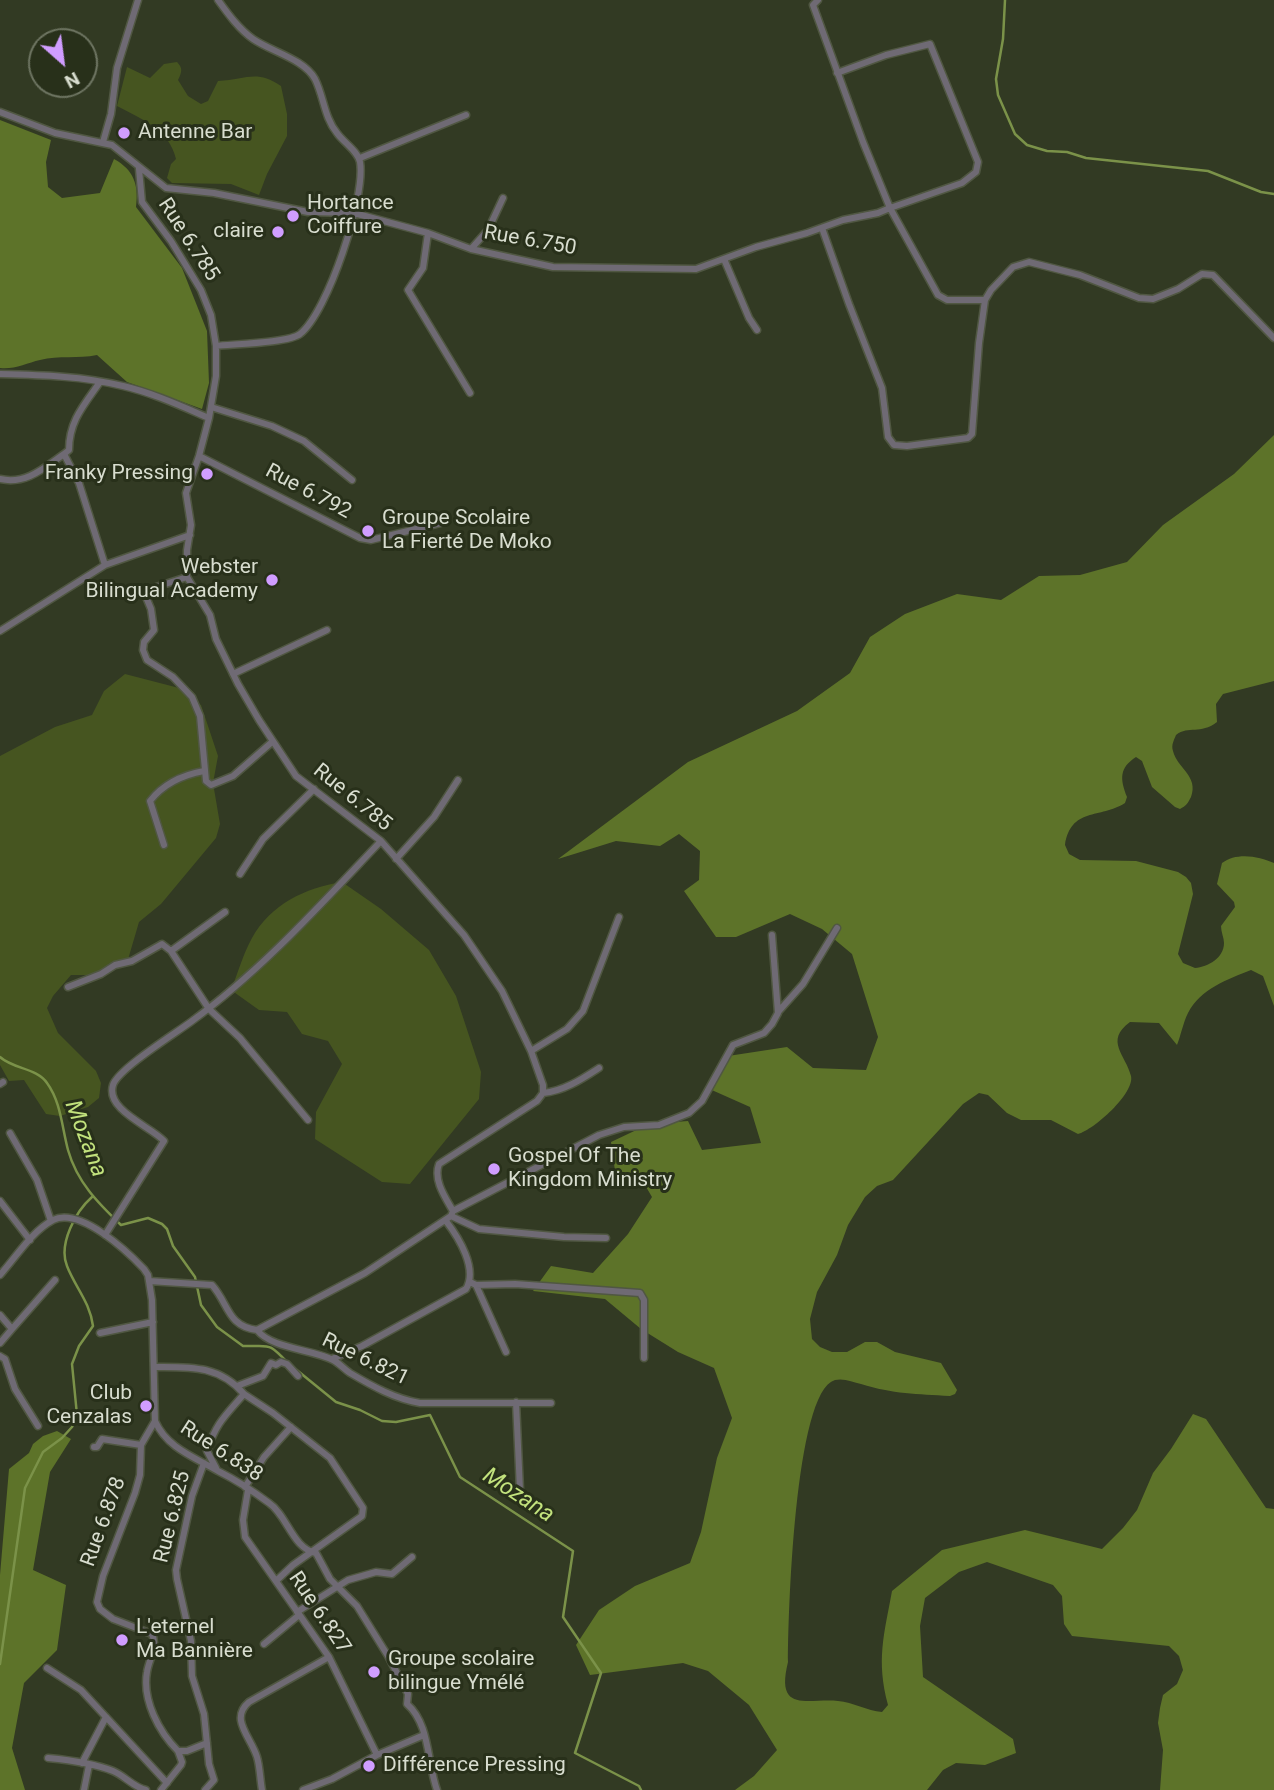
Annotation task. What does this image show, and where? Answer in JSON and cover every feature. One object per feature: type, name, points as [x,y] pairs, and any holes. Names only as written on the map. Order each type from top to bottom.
[{"type":"street","points":[[103,142],[111,114],[117,68],[138,0]]},
{"type":"street","points":[[216,346],[282,340],[302,332],[333,282],[354,213],[361,176],[360,158],[336,133],[326,116],[315,79],[303,66],[252,38],[218,0]]},
{"type":"street","points":[[818,0],[813,5],[890,208],[938,295],[947,300],[985,300]]},
{"type":"street","name":"Rue 6.750","points":[[0,112],[55,133],[103,142],[119,150],[139,169],[166,188],[207,192],[308,212],[354,213],[428,233],[471,249],[567,268],[696,269],[843,220],[878,214],[962,183],[976,172],[978,162],[930,44],[886,55],[837,73]]},
{"type":"street","points":[[360,158],[466,114]]},
{"type":"street","name":"Rue 6.785","points":[[139,169],[142,202],[171,241],[201,290],[211,315],[216,346],[216,376],[209,418],[186,493],[190,535],[187,577],[210,615],[216,639],[233,674],[296,776],[381,841],[464,934],[502,991],[531,1051],[543,1085],[543,1093]]},
{"type":"street","points":[[471,249],[488,230],[503,198]]},
{"type":"street","points":[[822,228],[882,388],[888,437],[894,445],[907,446],[968,438],[972,435],[985,300],[1013,267],[1029,262],[1080,275],[1139,298],[1153,299],[1178,289],[1202,274],[1213,275],[1274,338]]},
{"type":"street","points":[[428,233],[422,268],[408,290],[470,393]]},
{"type":"street","points":[[724,259],[749,318],[757,330]]},
{"type":"street","points":[[0,374],[41,375],[124,386],[169,400],[209,418]]},
{"type":"street","points":[[0,479],[10,481],[29,477],[69,450],[73,435],[72,422],[100,382]]},
{"type":"street","points":[[211,407],[272,426],[304,441],[352,480]]},
{"type":"street","points":[[64,454],[79,483],[105,565]]},
{"type":"street","name":"Rue 6.792","points":[[199,456],[360,538],[371,540],[445,522]]},
{"type":"street","points":[[0,631],[105,565],[190,535]]},
{"type":"street","points":[[187,577],[147,590],[146,597],[151,608],[154,630],[144,642],[143,650],[147,660],[173,677],[192,697],[200,716],[206,781],[211,785],[233,776],[272,741]]},
{"type":"street","points":[[233,674],[327,631]]},
{"type":"street","points":[[164,845],[150,801],[169,783],[204,771]]},
{"type":"street","points":[[396,859],[434,817],[458,780]]},
{"type":"street","points":[[240,874],[263,839],[314,789]]},
{"type":"street","points":[[105,1235],[164,1141],[117,1104],[113,1084],[130,1067],[209,1009],[263,962],[381,841]]},
{"type":"street","points":[[171,951],[225,912]]},
{"type":"street","points":[[531,1051],[567,1028],[583,1011],[620,917]]},
{"type":"street","points":[[257,1330],[366,1273],[450,1216],[599,1135],[624,1127],[659,1125],[690,1113],[702,1101],[733,1045],[764,1033],[772,1024],[803,984],[837,928]]},
{"type":"street","points":[[772,935],[778,1013]]},
{"type":"street","points":[[68,987],[101,974],[115,965],[132,961],[162,944],[171,951],[209,1009],[240,1038],[308,1120]]},
{"type":"street","points":[[506,1352],[473,1284],[436,1171],[439,1164],[537,1101],[543,1093],[564,1088],[599,1068]]},
{"type":"street","points":[[10,1133],[37,1180],[51,1221]]},
{"type":"street","points":[[0,1201],[30,1240]]},
{"type":"street","points":[[450,1216],[479,1229],[606,1238]]},
{"type":"street","points":[[0,1275],[30,1240],[51,1221],[63,1217],[71,1218],[105,1235],[138,1262],[148,1275],[149,1281]]},
{"type":"street","points":[[0,1343],[55,1280]]},
{"type":"street","name":"Rue 6.821","points":[[149,1281],[212,1285],[235,1322],[257,1330],[261,1335],[281,1344],[332,1359],[370,1384],[406,1400],[420,1403],[551,1403]]},
{"type":"street","name":"Rue 6.838","points":[[149,1281],[155,1367],[155,1421],[160,1432],[185,1454],[217,1470],[274,1507],[289,1525],[293,1535],[311,1552],[316,1553],[336,1586],[357,1606],[408,1694],[407,1704],[418,1715],[424,1728],[437,1790]]},
{"type":"street","points":[[332,1359],[362,1346],[473,1284],[515,1284],[640,1293],[644,1300],[644,1359]]},
{"type":"street","points":[[0,1315],[12,1329]]},
{"type":"street","points":[[100,1333],[153,1322]]},
{"type":"street","points":[[0,1356],[5,1359],[15,1389],[38,1426]]},
{"type":"street","points":[[237,1386],[263,1376],[272,1363],[287,1364],[298,1376]]},
{"type":"street","points":[[155,1367],[199,1368],[226,1377],[244,1394],[330,1458],[363,1508],[362,1516],[293,1565],[276,1581]]},
{"type":"street","points":[[217,1470],[208,1451],[214,1430],[244,1394]]},
{"type":"street","points":[[516,1402],[520,1490]]},
{"type":"street","name":"Rue 6.878","points":[[155,1421],[141,1445],[140,1475],[135,1493],[97,1596],[100,1609],[106,1614],[152,1634],[154,1645],[146,1680],[149,1699],[159,1728],[178,1751]]},
{"type":"street","points":[[247,1488],[264,1457],[291,1427]]},
{"type":"street","points":[[94,1447],[97,1447],[102,1439],[141,1445]]},
{"type":"street","name":"Rue 6.825","points":[[204,1463],[192,1496],[176,1570],[191,1641],[192,1676],[204,1714],[214,1780],[205,1790]]},
{"type":"street","name":"Rue 6.827","points":[[247,1488],[243,1532],[258,1559],[329,1657],[377,1755]]},
{"type":"street","points":[[264,1644],[298,1613],[336,1586],[376,1572],[393,1574],[412,1557]]},
{"type":"street","points":[[262,1790],[257,1756],[240,1722],[242,1709],[249,1702],[329,1657]]},
{"type":"street","points":[[47,1668],[81,1690],[167,1783]]},
{"type":"street","points":[[84,1790],[86,1764],[106,1717]]},
{"type":"street","points":[[303,1790],[424,1735]]},
{"type":"street","points":[[161,1790],[181,1765],[178,1751],[187,1751],[207,1743]]},
{"type":"street","points":[[48,1758],[115,1772],[137,1788],[146,1790]]},
{"type":"green space","points":[[177,62],[181,70],[178,80],[188,96],[201,104],[208,101],[218,81],[257,77],[281,86],[287,114],[287,136],[259,195],[231,184],[172,183],[167,178],[171,164],[176,159],[167,140],[154,127],[117,106],[127,67],[150,78],[164,64]]},
{"type":"green space","points":[[0,120],[51,140],[46,162],[48,187],[62,198],[100,193],[114,159],[131,173],[136,185],[136,207],[182,268],[207,331],[209,383],[202,409],[127,382],[97,355],[61,357],[0,368]]},
{"type":"green space","points":[[1274,435],[1274,681],[1223,694],[1216,704],[1217,722],[1176,735],[1173,751],[1190,778],[1193,790],[1184,807],[1175,807],[1152,787],[1142,761],[1136,757],[1126,765],[1122,774],[1127,797],[1125,803],[1080,819],[1068,833],[1065,845],[1069,854],[1080,860],[1136,861],[1178,872],[1186,877],[1191,883],[1193,894],[1178,954],[1183,963],[1195,968],[1210,964],[1221,953],[1224,943],[1221,926],[1235,907],[1234,902],[1217,884],[1222,863],[1234,857],[1248,856],[1274,863],[1274,1006],[1263,976],[1251,970],[1215,986],[1200,997],[1188,1013],[1177,1045],[1159,1023],[1130,1022],[1122,1029],[1118,1042],[1131,1076],[1131,1083],[1120,1101],[1094,1126],[1078,1134],[1051,1120],[1021,1120],[1007,1113],[988,1095],[979,1093],[963,1104],[893,1180],[877,1186],[865,1197],[848,1225],[837,1255],[817,1292],[810,1319],[812,1339],[820,1347],[832,1352],[847,1352],[865,1342],[877,1342],[895,1352],[941,1363],[957,1390],[950,1396],[916,1394],[884,1390],[848,1380],[835,1380],[821,1394],[810,1423],[796,1510],[785,1678],[786,1690],[797,1700],[844,1702],[882,1712],[888,1705],[882,1661],[892,1591],[942,1550],[1025,1530],[1102,1549],[1137,1510],[1153,1473],[1193,1414],[1206,1419],[1266,1508],[1274,1509],[1274,1790],[1160,1790],[1163,1750],[1158,1723],[1160,1708],[1163,1695],[1177,1684],[1183,1670],[1179,1656],[1169,1646],[1072,1636],[1064,1624],[1062,1596],[1053,1585],[987,1562],[959,1572],[925,1598],[920,1626],[923,1677],[1013,1739],[1016,1753],[985,1765],[956,1763],[943,1770],[927,1790],[735,1790],[754,1776],[777,1750],[749,1705],[708,1671],[683,1663],[590,1675],[576,1645],[599,1610],[635,1586],[690,1563],[701,1532],[717,1458],[732,1418],[714,1368],[678,1352],[641,1329],[605,1299],[533,1291],[551,1266],[593,1273],[628,1234],[652,1197],[639,1175],[615,1171],[611,1142],[649,1124],[688,1121],[702,1150],[761,1143],[750,1107],[705,1087],[728,1056],[787,1047],[813,1068],[866,1070],[878,1037],[852,954],[822,929],[790,914],[736,937],[716,937],[684,891],[699,880],[700,851],[679,834],[660,846],[616,841],[558,859],[688,762],[797,711],[850,673],[870,637],[905,614],[957,594],[1001,600],[1039,576],[1080,575],[1127,562],[1163,525],[1234,474]]},
{"type":"green space","points":[[125,674],[179,688],[201,705],[218,756],[213,783],[220,824],[216,838],[161,904],[139,922],[127,963],[99,975],[71,975],[53,996],[47,1008],[58,1033],[96,1071],[101,1083],[99,1098],[88,1107],[60,1116],[46,1114],[24,1080],[9,1081],[0,1065],[0,756],[55,727],[92,715],[104,691]]},
{"type":"green space","points":[[342,882],[381,909],[429,950],[456,996],[481,1072],[479,1099],[410,1184],[382,1182],[315,1139],[316,1112],[342,1064],[328,1041],[302,1034],[287,1012],[259,1010],[231,990],[249,944],[269,916],[302,893]]},
{"type":"green space","points":[[57,1431],[71,1439],[50,1472],[33,1570],[66,1585],[57,1650],[24,1683],[12,1748],[25,1790],[0,1790],[0,1575],[9,1469],[29,1453],[33,1444],[43,1436]]},
{"type":"waterway","points":[[1005,0],[1003,39],[996,79],[998,95],[1015,134],[1027,145],[1086,158],[1208,171],[1261,192],[1274,194]]},
{"type":"waterway","name":"Mozana","points":[[0,1057],[37,1074],[52,1090],[72,1162],[89,1191],[104,1208],[121,1225],[148,1218],[162,1224],[167,1229],[173,1246],[195,1277],[201,1305],[217,1327],[243,1346],[272,1348],[288,1363]]},
{"type":"waterway","points":[[0,1664],[25,1488],[43,1452],[62,1438],[72,1427],[77,1415],[72,1364],[79,1346],[93,1326],[89,1309],[67,1266],[65,1248],[70,1228],[92,1197]]},
{"type":"waterway","name":"Mozana","points":[[293,1367],[336,1402],[382,1421],[396,1422],[430,1415],[460,1477],[573,1551],[563,1617],[601,1673],[575,1753],[639,1786],[641,1790]]},
{"type":"place","name":"Antenne Bar","points":[[124,133]]},
{"type":"place","name":"Hortance Coiffure","points":[[293,216]]},
{"type":"place","name":"claire","points":[[278,232]]},
{"type":"place","name":"Franky Pressing","points":[[207,474]]},
{"type":"place","name":"Groupe Scolaire La Fierté De Moko","points":[[368,531]]},
{"type":"place","name":"Webster Bilingual Academy","points":[[272,580]]},
{"type":"place","name":"Gospel Of The Kingdom Ministry","points":[[494,1169]]},
{"type":"place","name":"Club Cenzalas","points":[[146,1406]]},
{"type":"place","name":"L'eternel Ma Bannière","points":[[122,1640]]},
{"type":"place","name":"Groupe scolaire bilingue Ymélé","points":[[374,1672]]},
{"type":"place","name":"Différence Pressing","points":[[369,1766]]}]
